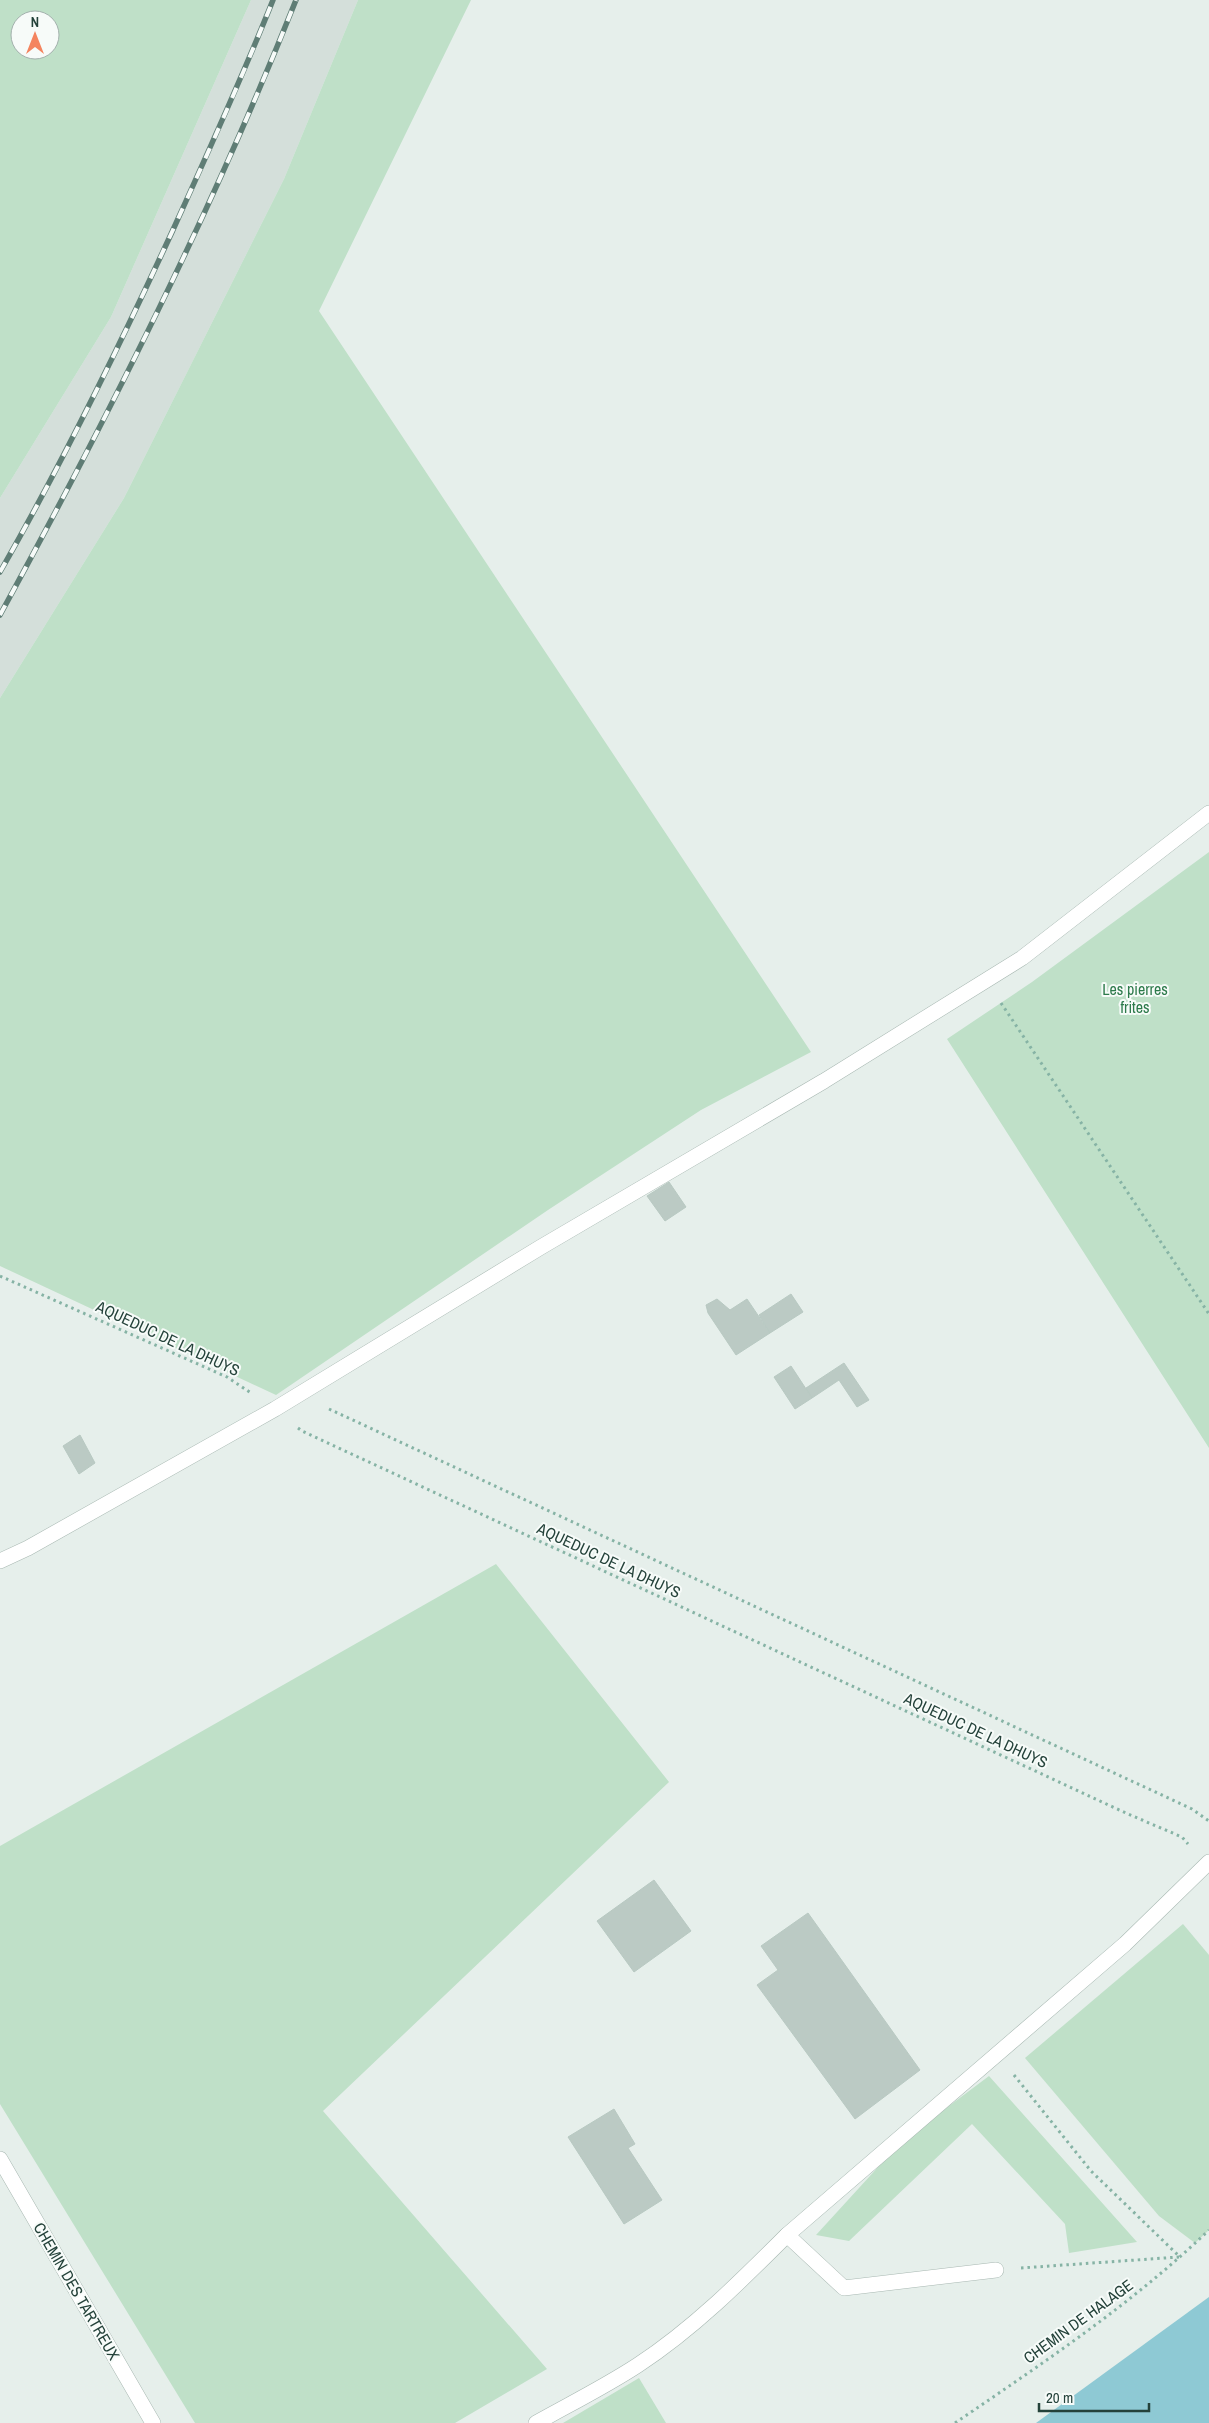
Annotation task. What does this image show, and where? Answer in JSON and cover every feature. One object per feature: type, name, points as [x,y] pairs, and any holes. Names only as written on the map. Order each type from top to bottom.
[{"type":"street","points":[[0,1561],[36,1543],[275,1409],[541,1247],[824,1081],[985,979],[1022,958],[1209,814]]},
{"type":"street","points":[[536,2423],[639,2364],[735,2286],[787,2235],[1125,1944],[1207,1864]]},
{"type":"street","name":"CHEMIN DES TARTREUX","points":[[0,2159],[153,2423]]},
{"type":"street","points":[[787,2235],[844,2288],[996,2270]]},
{"type":"path","points":[[985,979],[1209,1314]]},
{"type":"path","name":"AQUEDUC DE LA DHUYS","points":[[0,1276],[227,1377],[275,1409],[302,1432],[1128,1814],[1182,1837],[1207,1864]]},
{"type":"path","points":[[326,1408],[1192,1809],[1209,1821]]},
{"type":"path","points":[[998,2055],[1091,2171],[1180,2257]]},
{"type":"path","name":"CHEMIN DE HALAGE","points":[[955,2423],[1054,2355],[1156,2280],[1209,2230]]},
{"type":"path","points":[[996,2270],[1180,2257]]},
{"type":"shaded area","points":[[251,0],[358,0],[284,179],[124,498],[0,698],[0,498],[111,317]]},
{"type":"green space","points":[[0,0],[251,0],[111,317],[0,498]]},
{"type":"green space","points":[[358,0],[471,0],[319,311],[811,1052],[701,1110],[548,1210],[276,1395],[0,1266],[0,698],[124,498],[284,179]]},
{"type":"green space","name":"Les pierres frites","points":[[1209,852],[1209,1448],[947,1039],[1032,982]]},
{"type":"green space","points":[[496,1564],[669,1782],[323,2111],[547,2369],[455,2423],[195,2423],[0,2104],[0,1846]]},
{"type":"green space","points":[[1183,1924],[1209,1955],[1209,2230],[1195,2243],[1159,2216],[1025,2058]]},
{"type":"green space","points":[[989,2076],[1137,2242],[1069,2253],[1065,2224],[972,2124],[849,2241],[816,2235],[901,2142]]},
{"type":"green space","points":[[639,2378],[666,2423],[563,2423]]},
{"type":"water","points":[[1209,2297],[1209,2423],[1036,2423]]},
{"type":"building","points":[[669,1182],[686,1207],[665,1221],[647,1196]]},
{"type":"building","points":[[791,1294],[803,1312],[770,1333],[759,1315]]},
{"type":"building","points":[[717,1299],[730,1310],[747,1299],[770,1333],[736,1355],[708,1313],[706,1305]]},
{"type":"building","points":[[844,1363],[869,1400],[857,1407],[839,1380],[812,1398],[806,1388]]},
{"type":"building","points":[[791,1366],[812,1398],[795,1409],[774,1377]]},
{"type":"building","points":[[80,1435],[95,1463],[79,1474],[63,1446]]},
{"type":"building","points":[[654,1880],[691,1931],[634,1972],[597,1921]]},
{"type":"building","points":[[808,1913],[920,2070],[855,2119],[757,1985],[778,1970],[761,1946]]},
{"type":"building","points":[[614,2109],[635,2144],[628,2148],[662,2200],[624,2224],[568,2137]]},
{"type":"railway","points":[[0,572],[90,404],[132,318],[211,145],[273,0]]},
{"type":"railway","points":[[0,615],[41,540],[157,312],[230,157],[296,0]]}]
